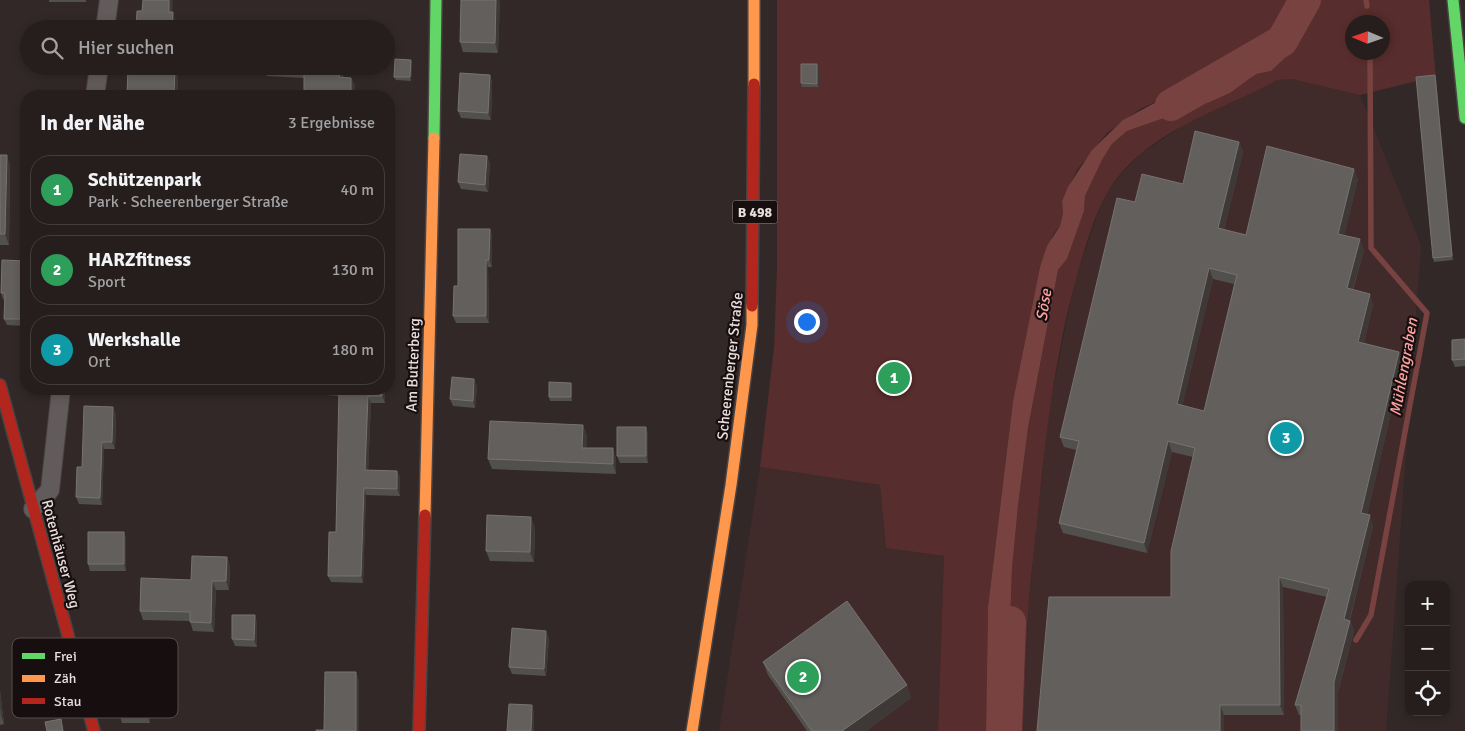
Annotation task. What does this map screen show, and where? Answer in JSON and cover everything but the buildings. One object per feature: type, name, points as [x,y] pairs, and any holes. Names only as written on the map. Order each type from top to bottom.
[{"type":"street","points":[[106,20],[109,0]]},
{"type":"street","name":"Am Butterberg","points":[[419,731],[436,72],[436,0]]},
{"type":"street","name":"Scheerenberger Straße","points":[[692,731],[731,485],[752,325],[755,204],[754,0]]},
{"type":"street","points":[[1453,0],[1465,118]]},
{"type":"street","points":[[96,90],[98,75]]},
{"type":"street","name":"Rotenhäuser Weg","points":[[0,385],[68,638]]},
{"type":"street","points":[[33,509],[50,490],[60,395]]},
{"type":"street","name":"Rotenhäuser Weg","points":[[90,718],[94,731]]},
{"type":"shaded area","points":[[777,0],[1291,0],[1286,13],[1249,64],[1222,79],[1164,98],[1140,109],[1107,133],[1077,170],[1062,201],[1063,213],[1060,226],[1054,233],[1040,267],[1013,401],[988,607],[986,731],[938,731],[944,556],[886,548],[880,485],[760,467],[774,348],[777,269]]},
{"type":"shaded area","points":[[1315,0],[1429,0],[1436,79],[1417,81],[1360,95],[1292,79],[1277,80],[1195,119],[1156,142],[1122,172],[1107,193],[1096,216],[1080,265],[1059,354],[1046,443],[1029,598],[1023,731],[1006,731],[1012,569],[1028,428],[1058,270],[1067,259],[1084,211],[1085,196],[1102,160],[1112,144],[1127,131],[1210,102],[1230,93],[1256,74],[1271,71],[1285,58],[1307,11]]},
{"type":"shaded area","points":[[1292,79],[1360,95],[1421,245],[1386,731],[1023,731],[1029,599],[1049,410],[1074,284],[1098,213],[1107,192],[1141,154],[1194,118],[1277,80]]},
{"type":"shaded area","points":[[760,467],[880,485],[886,548],[944,556],[938,731],[719,731]]},
{"type":"water","points":[[1291,0],[1315,0],[1307,11],[1285,58],[1271,71],[1256,74],[1230,93],[1210,102],[1127,131],[1112,144],[1102,160],[1085,196],[1084,211],[1067,259],[1058,270],[1028,428],[1012,569],[1006,731],[986,731],[988,607],[1013,401],[1040,267],[1047,246],[1060,226],[1063,213],[1062,201],[1068,187],[1092,150],[1123,120],[1164,98],[1222,79],[1249,64],[1286,13]]},
{"type":"waterway","name":"Söse","points":[[1171,105],[1282,41],[1305,0]]},
{"type":"waterway","name":"Mühlengraben","points":[[1366,0],[1367,6]]},
{"type":"waterway","name":"Mühlengraben","points":[[1356,640],[1371,615],[1427,313],[1371,248],[1370,60]]},
{"type":"waterway","name":"Söse","points":[[1006,731],[1010,622]]},
{"type":"traffic: fast","points":[[434,138],[436,0]]},
{"type":"traffic: fast","points":[[1453,0],[1465,118]]},
{"type":"traffic: slow","points":[[754,0],[754,84]]},
{"type":"traffic: slow","points":[[425,515],[434,138]]},
{"type":"traffic: slow","points":[[692,731],[731,485],[752,325],[752,306]]},
{"type":"traffic: jam","points":[[752,306],[754,84]]},
{"type":"traffic: jam","points":[[0,385],[69,638]]},
{"type":"traffic: jam","points":[[419,731],[425,515]]},
{"type":"traffic: jam","points":[[90,718],[94,731]]},
{"type":"place","name":"Schützenpark","points":[[894,378]]},
{"type":"place","name":"Werkshalle","points":[[1286,438]]},
{"type":"place","name":"HARZfitness","points":[[803,677]]}]
